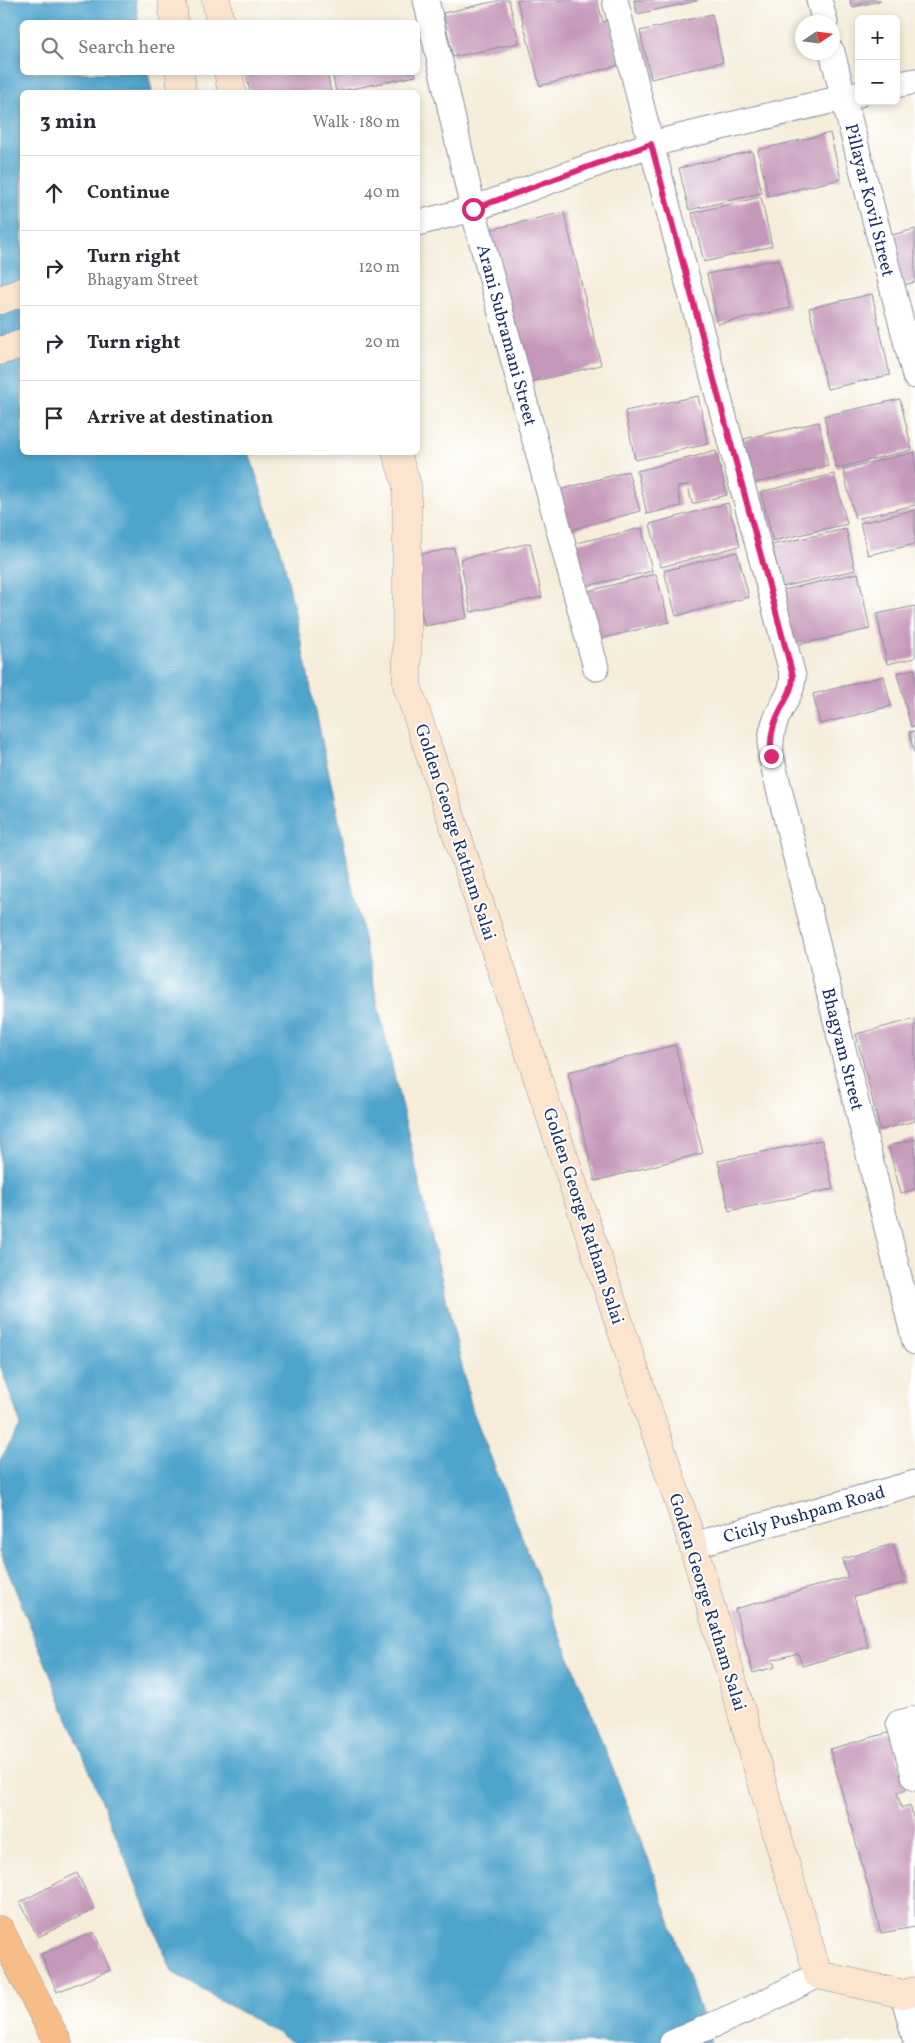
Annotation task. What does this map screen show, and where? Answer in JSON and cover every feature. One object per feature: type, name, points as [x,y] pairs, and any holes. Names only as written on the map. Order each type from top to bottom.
[{"type":"main road","points":[[0,1930],[58,2043]]},
{"type":"street","points":[[172,0],[174,20]]},
{"type":"street","points":[[216,0],[220,20]]},
{"type":"street","name":"Arani Subramani Street","points":[[426,0],[473,209],[596,668]]},
{"type":"street","points":[[615,0],[651,144]]},
{"type":"street","points":[[819,0],[823,15]]},
{"type":"street","name":"Pillayar Kovil Street","points":[[835,60],[851,96],[915,376]]},
{"type":"street","points":[[180,75],[182,90]]},
{"type":"street","points":[[229,75],[232,90]]},
{"type":"street","points":[[900,84],[915,81]]},
{"type":"street","points":[[420,222],[473,209],[651,144],[851,96]]},
{"type":"street","name":"Bhagyam Street","points":[[651,144],[793,676],[793,685],[776,718],[770,739],[771,756],[915,1342]]},
{"type":"street","points":[[0,300],[20,293]]},
{"type":"street","points":[[0,351],[20,345]]},
{"type":"street","name":"Golden George Ratham Salai","points":[[397,455],[407,485],[407,685],[693,1545],[818,1976]]},
{"type":"street","name":"Cicily Pushpam Road","points":[[693,1545],[915,1483]]},
{"type":"street","points":[[915,1719],[899,1723],[915,1778]]},
{"type":"street","points":[[672,2043],[763,2003],[818,1976],[909,1992],[915,2038]]},
{"type":"water","points":[[0,0],[135,0],[139,20],[20,20],[20,75],[148,75],[152,90],[20,90],[20,455],[250,455],[283,557],[380,1014],[472,1409],[652,1869],[711,2043],[294,2043],[172,1972],[0,1552],[0,1460],[21,1425],[0,1365]]},
{"type":"building","points":[[501,0],[509,0],[519,43],[453,57],[443,13]]},
{"type":"building","points":[[517,0],[597,0],[603,22],[611,19],[623,64],[540,86]]},
{"type":"building","points":[[634,0],[697,0],[697,1],[637,14]]},
{"type":"building","points":[[850,0],[881,0],[881,1],[852,7]]},
{"type":"building","points":[[712,14],[723,62],[651,79],[640,31]]},
{"type":"building","points":[[247,75],[328,75],[331,90],[250,90]]},
{"type":"building","points":[[333,75],[416,76],[346,90],[336,90]]},
{"type":"building","points":[[830,133],[841,179],[768,196],[758,150]]},
{"type":"building","points":[[752,151],[762,193],[689,210],[679,168]]},
{"type":"building","points":[[761,197],[772,246],[704,262],[692,213]]},
{"type":"building","points":[[564,212],[601,365],[527,383],[489,230]]},
{"type":"building","points":[[915,229],[915,282],[900,286],[888,236]]},
{"type":"building","points":[[779,259],[790,308],[718,324],[707,274]]},
{"type":"building","points":[[872,294],[890,375],[827,389],[809,308]]},
{"type":"building","points":[[698,396],[708,444],[635,460],[625,411]]},
{"type":"building","points":[[900,399],[912,450],[836,468],[824,416]]},
{"type":"building","points":[[819,422],[828,466],[754,483],[744,439]]},
{"type":"building","points":[[716,451],[727,495],[692,504],[688,485],[677,487],[681,506],[647,514],[637,471]]},
{"type":"building","points":[[915,452],[915,505],[855,519],[843,469]]},
{"type":"building","points":[[628,471],[640,511],[567,531],[556,491]]},
{"type":"building","points":[[834,474],[847,524],[773,541],[761,492]]},
{"type":"building","points":[[728,503],[740,546],[661,567],[650,524]]},
{"type":"building","points":[[915,510],[915,544],[868,555],[860,523]]},
{"type":"building","points":[[642,528],[652,571],[582,587],[572,544]]},
{"type":"building","points":[[846,529],[855,570],[782,587],[772,545]]},
{"type":"building","points":[[530,543],[542,597],[471,612],[460,559]]},
{"type":"building","points":[[454,548],[467,618],[424,626],[411,556]]},
{"type":"building","points":[[737,552],[749,597],[676,616],[664,571]]},
{"type":"building","points":[[858,573],[870,629],[791,646],[779,591]]},
{"type":"building","points":[[656,574],[669,622],[596,640],[584,592]]},
{"type":"building","points":[[915,606],[915,658],[887,664],[877,614]]},
{"type":"building","points":[[915,669],[915,726],[911,727],[897,673]]},
{"type":"building","points":[[884,676],[891,706],[820,724],[813,694]]},
{"type":"building","points":[[915,731],[915,752],[914,752],[909,732]]},
{"type":"building","points":[[915,1019],[915,1121],[880,1130],[856,1034]]},
{"type":"building","points":[[675,1045],[703,1153],[595,1181],[568,1072]]},
{"type":"building","points":[[915,1139],[915,1189],[901,1193],[888,1146]]},
{"type":"building","points":[[822,1140],[833,1189],[729,1211],[718,1161]]},
{"type":"building","points":[[893,1544],[904,1583],[854,1597],[868,1647],[802,1666],[798,1653],[773,1660],[775,1667],[753,1673],[735,1609],[848,1577],[842,1559]]},
{"type":"building","points":[[891,1732],[906,1790],[897,1792],[901,1808],[910,1805],[915,1824],[915,1927],[881,1933],[830,1749]]},
{"type":"building","points":[[77,1873],[95,1909],[38,1937],[20,1902]]},
{"type":"building","points":[[94,1932],[110,1970],[57,1992],[41,1954]]},
{"type":"route","points":[[473,209],[651,144],[793,676],[793,685],[776,718],[770,739],[771,756]]}]
